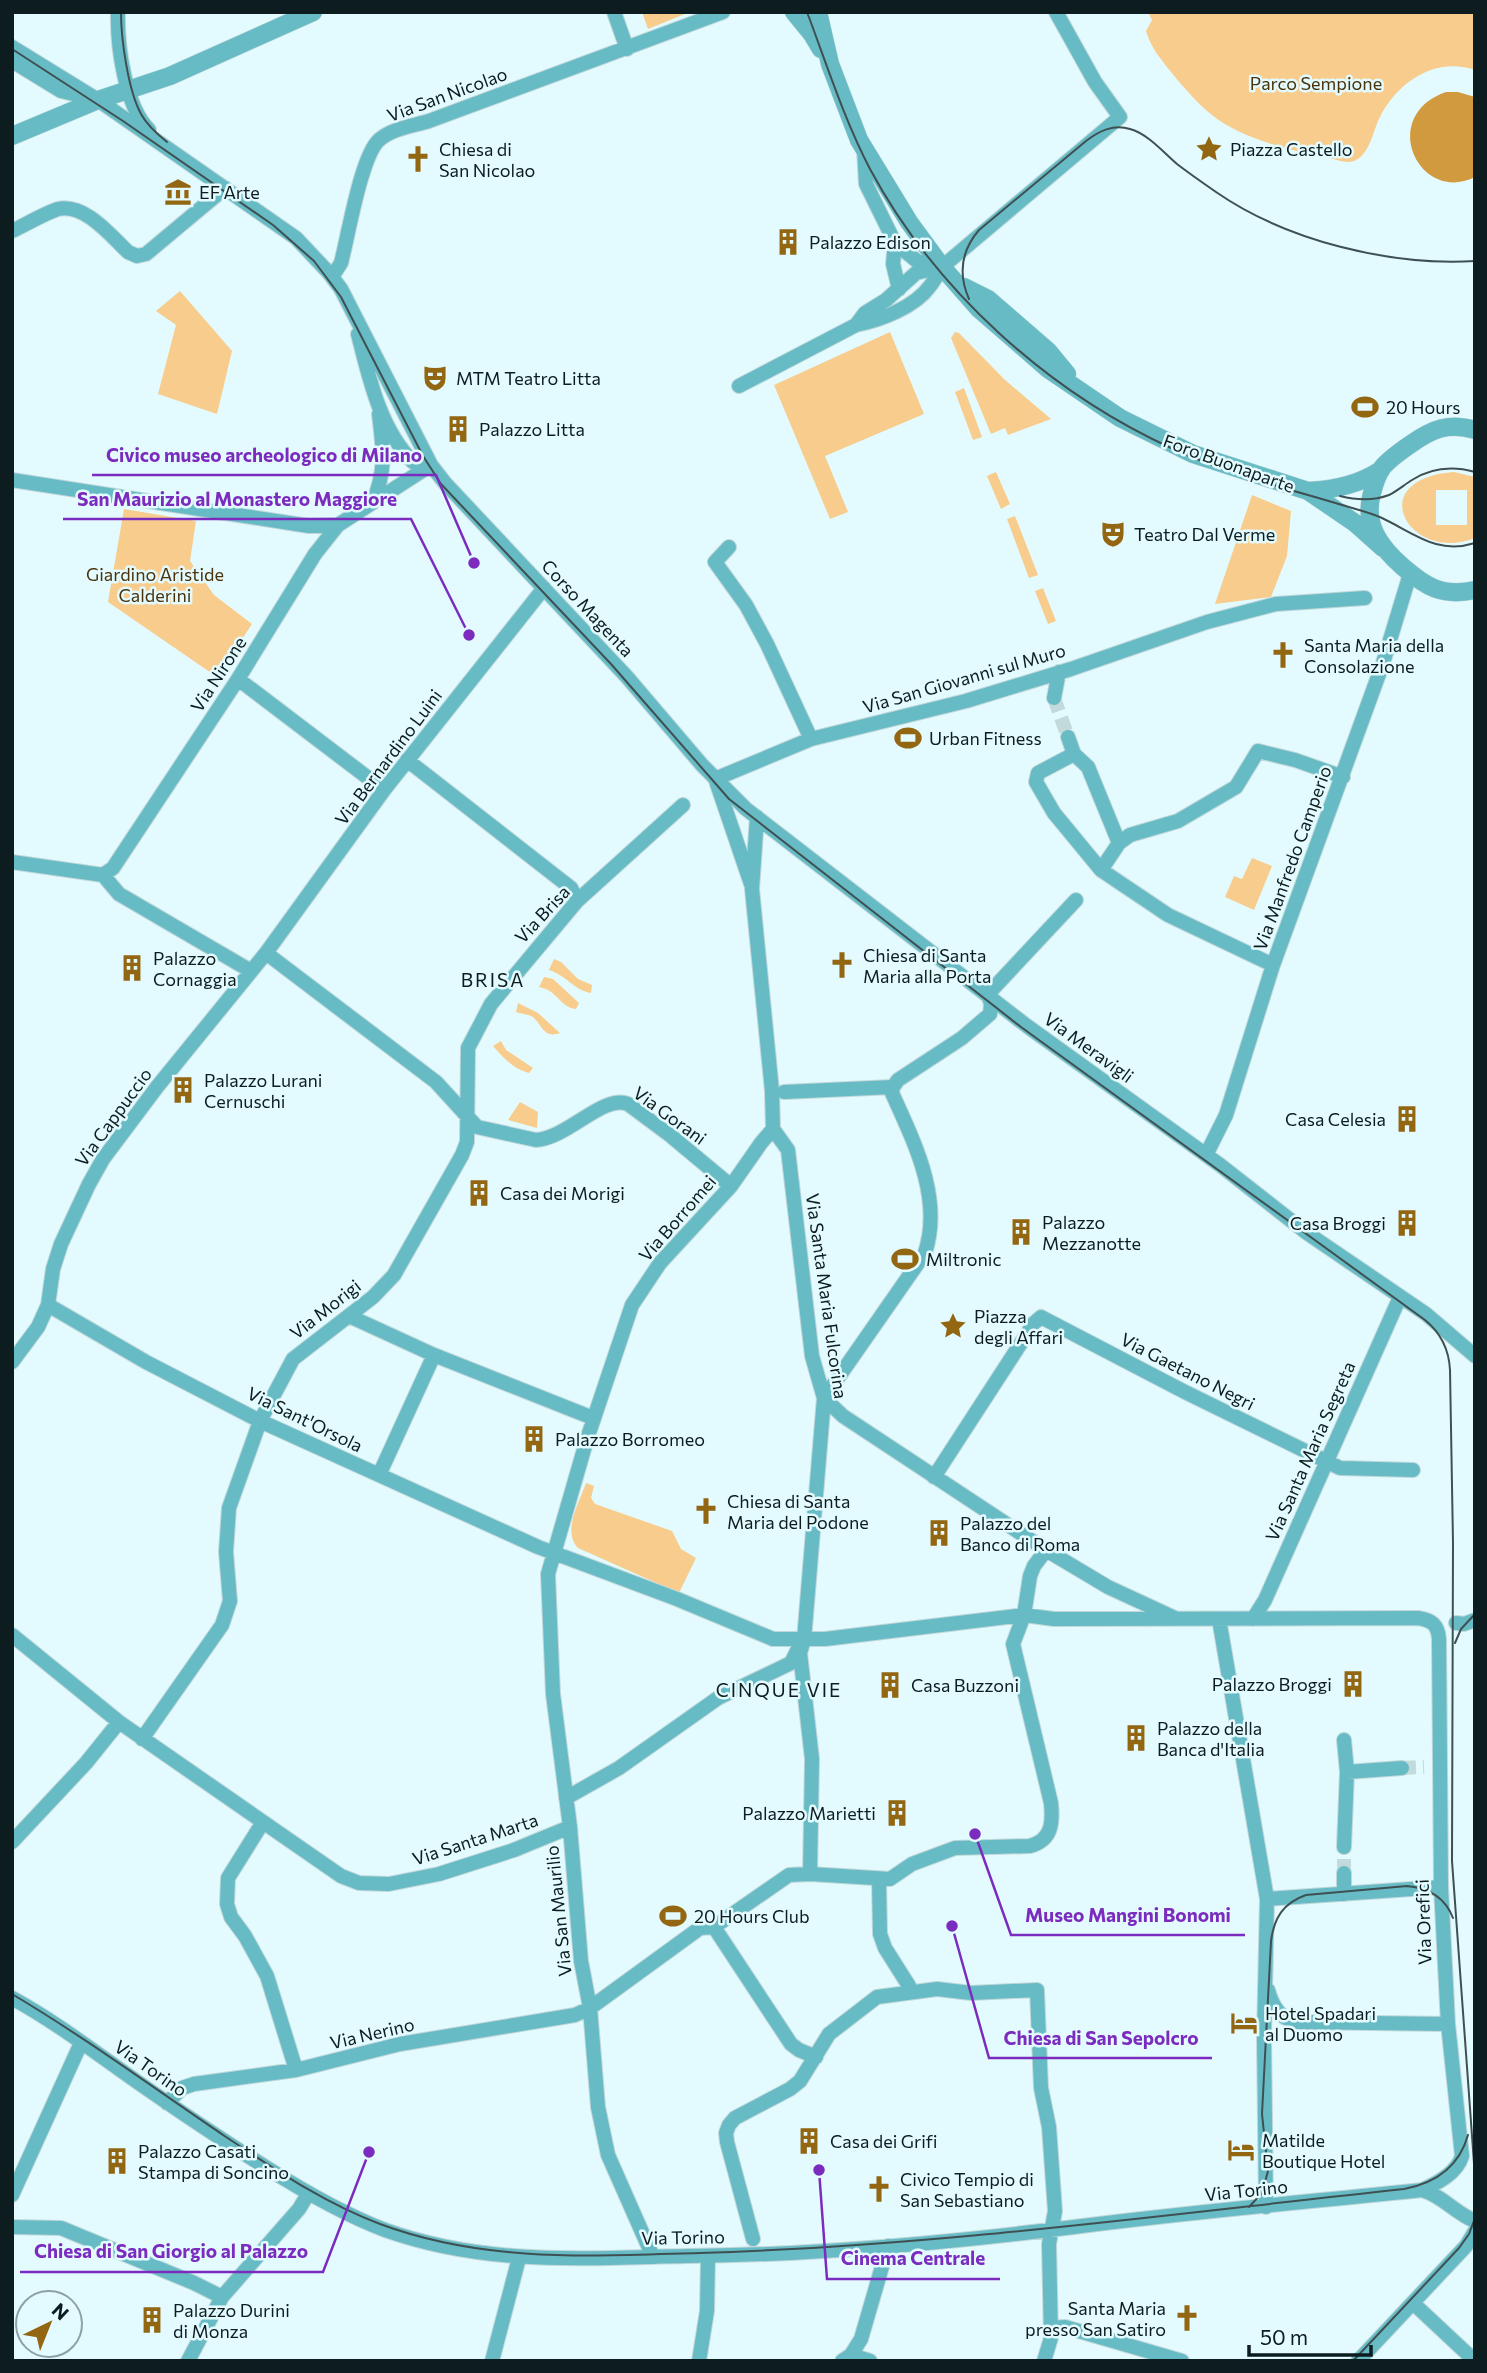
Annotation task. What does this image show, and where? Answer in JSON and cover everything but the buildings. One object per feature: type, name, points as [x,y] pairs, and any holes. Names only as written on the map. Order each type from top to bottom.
[{"type":"street","points":[[118,12],[117,34],[136,112],[164,146]]},
{"type":"street","points":[[12,136],[98,100],[170,76],[313,12]]},
{"type":"street","points":[[614,12],[627,49],[723,12]]},
{"type":"street","points":[[794,12],[812,34],[830,64]]},
{"type":"street","points":[[818,12],[830,64]]},
{"type":"street","points":[[739,386],[856,325],[871,322],[909,304],[929,288],[942,267],[1120,117],[1095,82],[1056,12]]},
{"type":"street","points":[[12,47],[98,100],[164,146]]},
{"type":"street","name":"Via San Nicolao","points":[[332,277],[341,263],[365,164],[377,141],[394,131],[429,121],[627,49]]},
{"type":"street","points":[[12,61],[61,91],[98,100]]},
{"type":"street","name":"Foro Buonaparte","points":[[830,64],[864,149],[909,222],[957,285],[979,309],[1024,349],[1078,391],[1120,418],[1193,454],[1308,491],[1355,523],[1410,574],[1435,590],[1475,590]]},
{"type":"street","name":"Corso Magenta","points":[[164,146],[296,238],[332,277],[355,314],[431,465],[458,499],[627,677],[715,779]]},
{"type":"street","name":"Foro Buonaparte","points":[[864,149],[866,184],[895,243],[916,261],[942,267]]},
{"type":"street","points":[[12,231],[54,211],[73,209],[84,214],[128,252],[137,256],[146,254],[225,188]]},
{"type":"street","name":"Foro Buonaparte","points":[[895,243],[893,264],[899,289]]},
{"type":"street","points":[[856,325],[866,313],[916,273],[942,267]]},
{"type":"street","name":"Corso Magenta","points":[[355,314],[378,405],[413,463],[431,465]]},
{"type":"street","points":[[373,502],[382,481],[383,456],[378,405]]},
{"type":"street","points":[[1383,548],[1369,513],[1371,496],[1381,470],[1406,447],[1435,429],[1451,425],[1475,430]]},
{"type":"street","name":"Via Nirone","points":[[103,876],[113,868],[238,679],[315,554],[338,525],[431,465]]},
{"type":"street","name":"Foro Buonaparte","points":[[1308,491],[1352,483],[1381,470]]},
{"type":"street","points":[[12,480],[309,526],[338,525]]},
{"type":"street","points":[[729,547],[715,562],[746,606],[767,644],[811,739]]},
{"type":"street","name":"Via Manfredo Camperio","points":[[1206,1155],[1226,1115],[1273,965],[1383,663],[1410,574]]},
{"type":"street","name":"Via Bernardino Luini","points":[[266,953],[384,790],[544,588]]},
{"type":"street","name":"Via San Giovanni sul Muro","points":[[715,779],[811,739],[938,708],[1059,672],[1226,617],[1276,604],[1365,598]]},
{"type":"street","points":[[1054,698],[1059,672]]},
{"type":"street","points":[[238,679],[384,790]]},
{"type":"street","points":[[1068,737],[1074,754],[1088,767],[1119,843]]},
{"type":"street","points":[[1101,870],[1119,843],[1130,835],[1178,821],[1236,786],[1258,751],[1295,760],[1343,777]]},
{"type":"street","points":[[1074,754],[1038,773],[1036,782],[1054,813],[1101,870],[1168,915],[1273,965]]},
{"type":"street","points":[[407,760],[571,888],[577,901]]},
{"type":"street","points":[[715,779],[752,889]]},
{"type":"street","name":"Via Meravigli","points":[[715,779],[757,817],[1027,1026],[1206,1155],[1307,1233],[1426,1314],[1475,1356]]},
{"type":"street","name":"Via Brisa","points":[[467,1117],[468,1048],[491,1004],[577,901],[588,894],[683,805]]},
{"type":"street","points":[[757,817],[752,889],[772,1091],[773,1129]]},
{"type":"street","points":[[12,862],[103,876],[119,894],[251,971]]},
{"type":"street","points":[[1076,900],[988,994],[990,1014],[962,1038],[898,1080],[893,1087],[892,1093],[920,1158],[929,1195],[930,1240],[925,1254],[824,1398],[843,1416],[1046,1550],[1108,1587],[1178,1619]]},
{"type":"street","points":[[266,953],[436,1082],[467,1117]]},
{"type":"street","name":"Via Cappuccio","points":[[12,1362],[38,1327],[48,1305],[61,1244],[103,1160],[157,1087],[266,953]]},
{"type":"street","points":[[784,1092],[893,1087]]},
{"type":"street","name":"Via Gorani","points":[[467,1117],[477,1127],[536,1140],[546,1139],[569,1129],[607,1104],[620,1101],[671,1136],[731,1186]]},
{"type":"street","name":"Via Morigi","points":[[142,1739],[222,1625],[230,1601],[226,1532],[229,1508],[260,1421],[293,1359],[373,1297],[394,1275],[462,1155],[467,1142],[467,1117]]},
{"type":"street","name":"Via Borromei","points":[[553,1552],[593,1418],[632,1305],[660,1263],[731,1186],[773,1129]]},
{"type":"street","name":"Via Santa Maria Fulcorina","points":[[773,1129],[788,1150],[812,1356],[824,1398],[804,1640],[800,1653],[812,1759],[810,1874]]},
{"type":"street","name":"Via Santa Maria Segreta","points":[[1253,1619],[1265,1600],[1400,1297]]},
{"type":"street","name":"Via Sant'Orsola","points":[[48,1305],[146,1362],[260,1421],[553,1552],[773,1639],[804,1640],[1024,1615],[1054,1619],[1418,1618],[1430,1620],[1438,1630]]},
{"type":"street","points":[[349,1316],[434,1355],[593,1418]]},
{"type":"street","name":"Via Gaetano Negri","points":[[934,1477],[1034,1323],[1041,1317],[1340,1468],[1413,1470]]},
{"type":"street","points":[[379,1475],[434,1355]]},
{"type":"street","points":[[910,1992],[880,1934],[879,1879],[890,1879],[908,1867],[954,1848],[1030,1846],[1044,1840],[1052,1825],[1051,1803],[1013,1644],[1024,1615],[1030,1576],[1046,1550]]},
{"type":"street","name":"Via San Maurilio","points":[[553,1552],[548,1574],[553,1694],[570,1827],[581,1961],[590,2008],[598,2107],[608,2155],[653,2257]]},
{"type":"street","points":[[1219,1619],[1267,1899],[1266,2207]]},
{"type":"street","points":[[1456,1623],[1464,1624],[1475,1620]]},
{"type":"street","name":"Via Orefici","points":[[1438,1630],[1441,1886],[1448,2024],[1462,2151]]},
{"type":"street","name":"Via Santa Marta","points":[[12,1635],[119,1723],[341,1876],[359,1883],[389,1884],[451,1870],[514,1850],[570,1827]]},
{"type":"street","points":[[566,1798],[619,1768],[718,1698],[791,1663],[804,1640]]},
{"type":"street","points":[[12,1842],[86,1763],[119,1723]]},
{"type":"street","points":[[1344,1740],[1347,1772],[1344,1847]]},
{"type":"street","points":[[1424,1767],[1439,1767]]},
{"type":"street","points":[[1347,1772],[1402,1768]]},
{"type":"street","points":[[262,1822],[229,1878],[227,1904],[231,1917],[267,1976],[296,2070]]},
{"type":"street","points":[[1343,1872],[1345,1894]]},
{"type":"street","name":"Via Nerino","points":[[167,2103],[182,2088],[194,2084],[296,2070],[400,2044],[575,2015],[590,2008],[700,1928],[714,1927],[789,1875],[879,1879]]},
{"type":"street","points":[[1267,1899],[1441,1886]]},
{"type":"street","points":[[714,1927],[791,2043],[799,2050],[816,2057]]},
{"type":"street","points":[[1266,1980],[1276,2010],[1286,2020],[1448,2024]]},
{"type":"street","points":[[753,2239],[727,2142],[729,2124],[741,2113],[800,2081],[829,2034],[877,1997],[937,1989],[971,1993],[1037,1990],[1041,2088],[1049,2127],[1055,2203],[1049,2244],[1051,2339],[1044,2361]]},
{"type":"street","name":"Via Torino","points":[[12,1998],[167,2103],[308,2193],[355,2218],[413,2239],[456,2250],[519,2258],[708,2256],[888,2246],[1422,2190],[1452,2172],[1460,2163],[1462,2151]]},
{"type":"street","points":[[12,2195],[81,2043]]},
{"type":"street","points":[[1422,2190],[1436,2195],[1460,2214],[1475,2221]]},
{"type":"street","points":[[188,2361],[222,2297],[299,2208],[308,2193]]},
{"type":"street","points":[[12,2227],[61,2228],[222,2297]]},
{"type":"street","points":[[1358,2361],[1466,2246],[1475,2231]]},
{"type":"street","points":[[846,2358],[861,2339],[888,2246]]},
{"type":"street","points":[[699,2361],[707,2311],[708,2256]]},
{"type":"street","points":[[492,2361],[519,2258]]},
{"type":"street","points":[[1413,2303],[1475,2361]]},
{"type":"street","points":[[1051,2329],[1065,2328],[1182,2361]]},
{"type":"street","points":[[846,2358],[870,2361]]},
{"type":"green space","points":[[642,12],[690,12],[648,29]]},
{"type":"green space","name":"Parco Sempione","points":[[1148,12],[1475,12],[1475,70],[1446,67],[1432,70],[1406,84],[1386,106],[1361,157],[1348,162],[1341,161],[1257,139],[1231,128],[1213,116],[1187,91],[1156,53],[1146,31],[1152,20]]},
{"type":"green space","points":[[180,291],[232,351],[217,414],[158,394],[176,325],[156,311]]},
{"type":"green space","points":[[890,332],[924,414],[825,456],[848,512],[830,519],[774,385]]},
{"type":"green space","points":[[955,332],[1051,419],[1008,435],[1005,428],[991,434],[951,338]]},
{"type":"green space","points":[[964,388],[982,437],[973,440],[955,392]]},
{"type":"green space","points":[[996,472],[1010,504],[1001,509],[987,476]]},
{"type":"green space","points":[[1454,472],[1475,477],[1475,538],[1451,543],[1431,540],[1415,530],[1405,517],[1402,503],[1409,489],[1425,478]],"holes":[[[1436,490],[1467,490],[1467,525],[1436,525]]]},
{"type":"green space","points":[[1252,495],[1291,511],[1287,556],[1271,597],[1215,604]]},
{"type":"green space","name":"Giardino Aristide Calderini","points":[[124,509],[196,521],[190,561],[214,595],[252,624],[217,677],[108,602]]},
{"type":"green space","points":[[1015,516],[1038,575],[1029,578],[1007,519]]},
{"type":"green space","points":[[1043,588],[1056,621],[1048,624],[1035,591]]},
{"type":"green space","points":[[1252,858],[1272,866],[1254,910],[1225,897],[1234,876],[1242,879]]},
{"type":"green space","points":[[554,959],[561,962],[578,979],[592,985],[591,993],[579,989],[549,970]]},
{"type":"green space","points":[[544,977],[553,979],[579,1003],[576,1009],[570,1008],[551,992],[539,987]]},
{"type":"green space","points":[[518,1003],[538,1013],[560,1033],[547,1033],[533,1017],[516,1012]]},
{"type":"green space","points":[[501,1041],[506,1050],[533,1068],[529,1073],[513,1066],[493,1046]]},
{"type":"green space","points":[[520,1102],[538,1112],[537,1128],[508,1120]]},
{"type":"green space","points":[[586,1483],[594,1486],[591,1498],[595,1504],[672,1531],[681,1549],[696,1558],[679,1593],[578,1548],[573,1541],[572,1525]]},
{"type":"shaded area","points":[[1446,92],[1475,97],[1475,177],[1455,182],[1437,179],[1423,169],[1414,154],[1410,137],[1414,119],[1425,104]]},
{"type":"tunnel","points":[[1054,698],[1068,737]]},
{"type":"tunnel","points":[[1402,1768],[1424,1767]]},
{"type":"tunnel","points":[[1344,1847],[1344,1873]]},
{"type":"tram line","points":[[121,12],[126,64],[136,104],[146,122],[167,142]]},
{"type":"tram line","points":[[807,12],[852,131],[870,169],[897,213],[927,256],[961,295],[1038,367],[1125,425],[1192,457],[1256,480],[1372,514],[1426,541],[1449,546],[1475,543]]},
{"type":"tram line","points":[[12,49],[123,121],[273,225],[314,261],[341,297],[423,456],[441,484],[611,664],[729,799],[1021,1027],[1425,1320],[1440,1336],[1450,1370],[1453,1543],[1452,1861],[1475,2177]]},
{"type":"tram line","points":[[969,299],[963,281],[963,263],[968,246],[979,230],[1086,141],[1101,131],[1118,127],[1143,135],[1177,164],[1244,209],[1307,237],[1374,254],[1409,259],[1475,261]]},
{"type":"tram line","points":[[1340,496],[1377,498],[1389,495],[1419,476],[1434,471],[1459,469],[1475,472]]},
{"type":"tram line","points":[[1455,1643],[1461,1629],[1475,1614]]},
{"type":"tram line","points":[[1249,2207],[1262,2193],[1268,2171],[1262,2114],[1271,1941],[1274,1925],[1281,1912],[1291,1902],[1306,1895],[1407,1886],[1422,1889],[1441,1899],[1453,1918]]},
{"type":"tram line","points":[[12,1994],[94,2046],[263,2162],[320,2196],[359,2216],[419,2237],[498,2251],[618,2255],[877,2244],[1053,2228],[1404,2189],[1426,2183],[1445,2172],[1459,2156],[1468,2135]]},
{"type":"tram line","points":[[1353,2361],[1459,2248],[1469,2234],[1475,2218]]},
{"type":"place","name":"Piazza Castello","points":[[1209,149]]},
{"type":"place","name":"Chiesa di San Nicolao","points":[[418,159]]},
{"type":"place","name":"EF Arte","points":[[178,192]]},
{"type":"place","name":"Palazzo Edison","points":[[788,242]]},
{"type":"place","name":"MTM Teatro Litta","points":[[435,378]]},
{"type":"place","name":"20 Hours","points":[[1365,407]]},
{"type":"place","name":"Palazzo Litta","points":[[458,429]]},
{"type":"place","name":"Teatro Dal Verme","points":[[1113,534]]},
{"type":"place","name":"Civico museo archeologico di Milano","points":[[474,563]]},
{"type":"place","name":"San Maurizio al Monastero Maggiore","points":[[469,635]]},
{"type":"place","name":"Santa Maria della Consolazione","points":[[1283,655]]},
{"type":"place","name":"Urban Fitness","points":[[908,738]]},
{"type":"place","name":"Chiesa di Santa Maria alla Porta","points":[[842,965]]},
{"type":"place","name":"Palazzo Cornaggia","points":[[132,968]]},
{"type":"place","name":"Palazzo Lurani Cernuschi","points":[[183,1090]]},
{"type":"place","name":"Casa Celesia","points":[[1407,1119]]},
{"type":"place","name":"Casa dei Morigi","points":[[479,1193]]},
{"type":"place","name":"Casa Broggi","points":[[1407,1223]]},
{"type":"place","name":"Palazzo Mezzanotte","points":[[1021,1232]]},
{"type":"place","name":"Miltronic","points":[[905,1259]]},
{"type":"place","name":"Piazza degli Affari","points":[[953,1326]]},
{"type":"place","name":"Palazzo Borromeo","points":[[534,1439]]},
{"type":"place","name":"Chiesa di Santa Maria del Podone","points":[[706,1511]]},
{"type":"place","name":"Palazzo del Banco di Roma","points":[[939,1533]]},
{"type":"place","name":"Palazzo Broggi","points":[[1353,1684]]},
{"type":"place","name":"Casa Buzzoni","points":[[890,1685]]},
{"type":"place","name":"Palazzo della Banca d'Italia","points":[[1136,1738]]},
{"type":"place","name":"Palazzo Marietti","points":[[897,1813]]},
{"type":"place","name":"Museo Mangini Bonomi","points":[[975,1834]]},
{"type":"place","name":"20 Hours Club","points":[[673,1916]]},
{"type":"place","name":"Chiesa di San Sepolcro","points":[[952,1926]]},
{"type":"place","name":"Hotel Spadari al Duomo","points":[[1244,2023]]},
{"type":"place","name":"Casa dei Grifi","points":[[809,2141]]},
{"type":"place","name":"Matilde Boutique Hotel","points":[[1241,2150]]},
{"type":"place","name":"Chiesa di San Giorgio al Palazzo","points":[[369,2152]]},
{"type":"place","name":"Palazzo Casati Stampa di Soncino","points":[[117,2161]]},
{"type":"place","name":"Cinema Centrale","points":[[819,2170]]},
{"type":"place","name":"Civico Tempio di San Sebastiano","points":[[879,2189]]},
{"type":"place","name":"Santa Maria presso San Satiro","points":[[1187,2318]]},
{"type":"place","name":"Palazzo Durini di Monza","points":[[152,2320]]},
{"type":"district","name":"BRISA","points":[[493,979]]},
{"type":"district","name":"CINQUE VIE","points":[[779,1689]]}]
